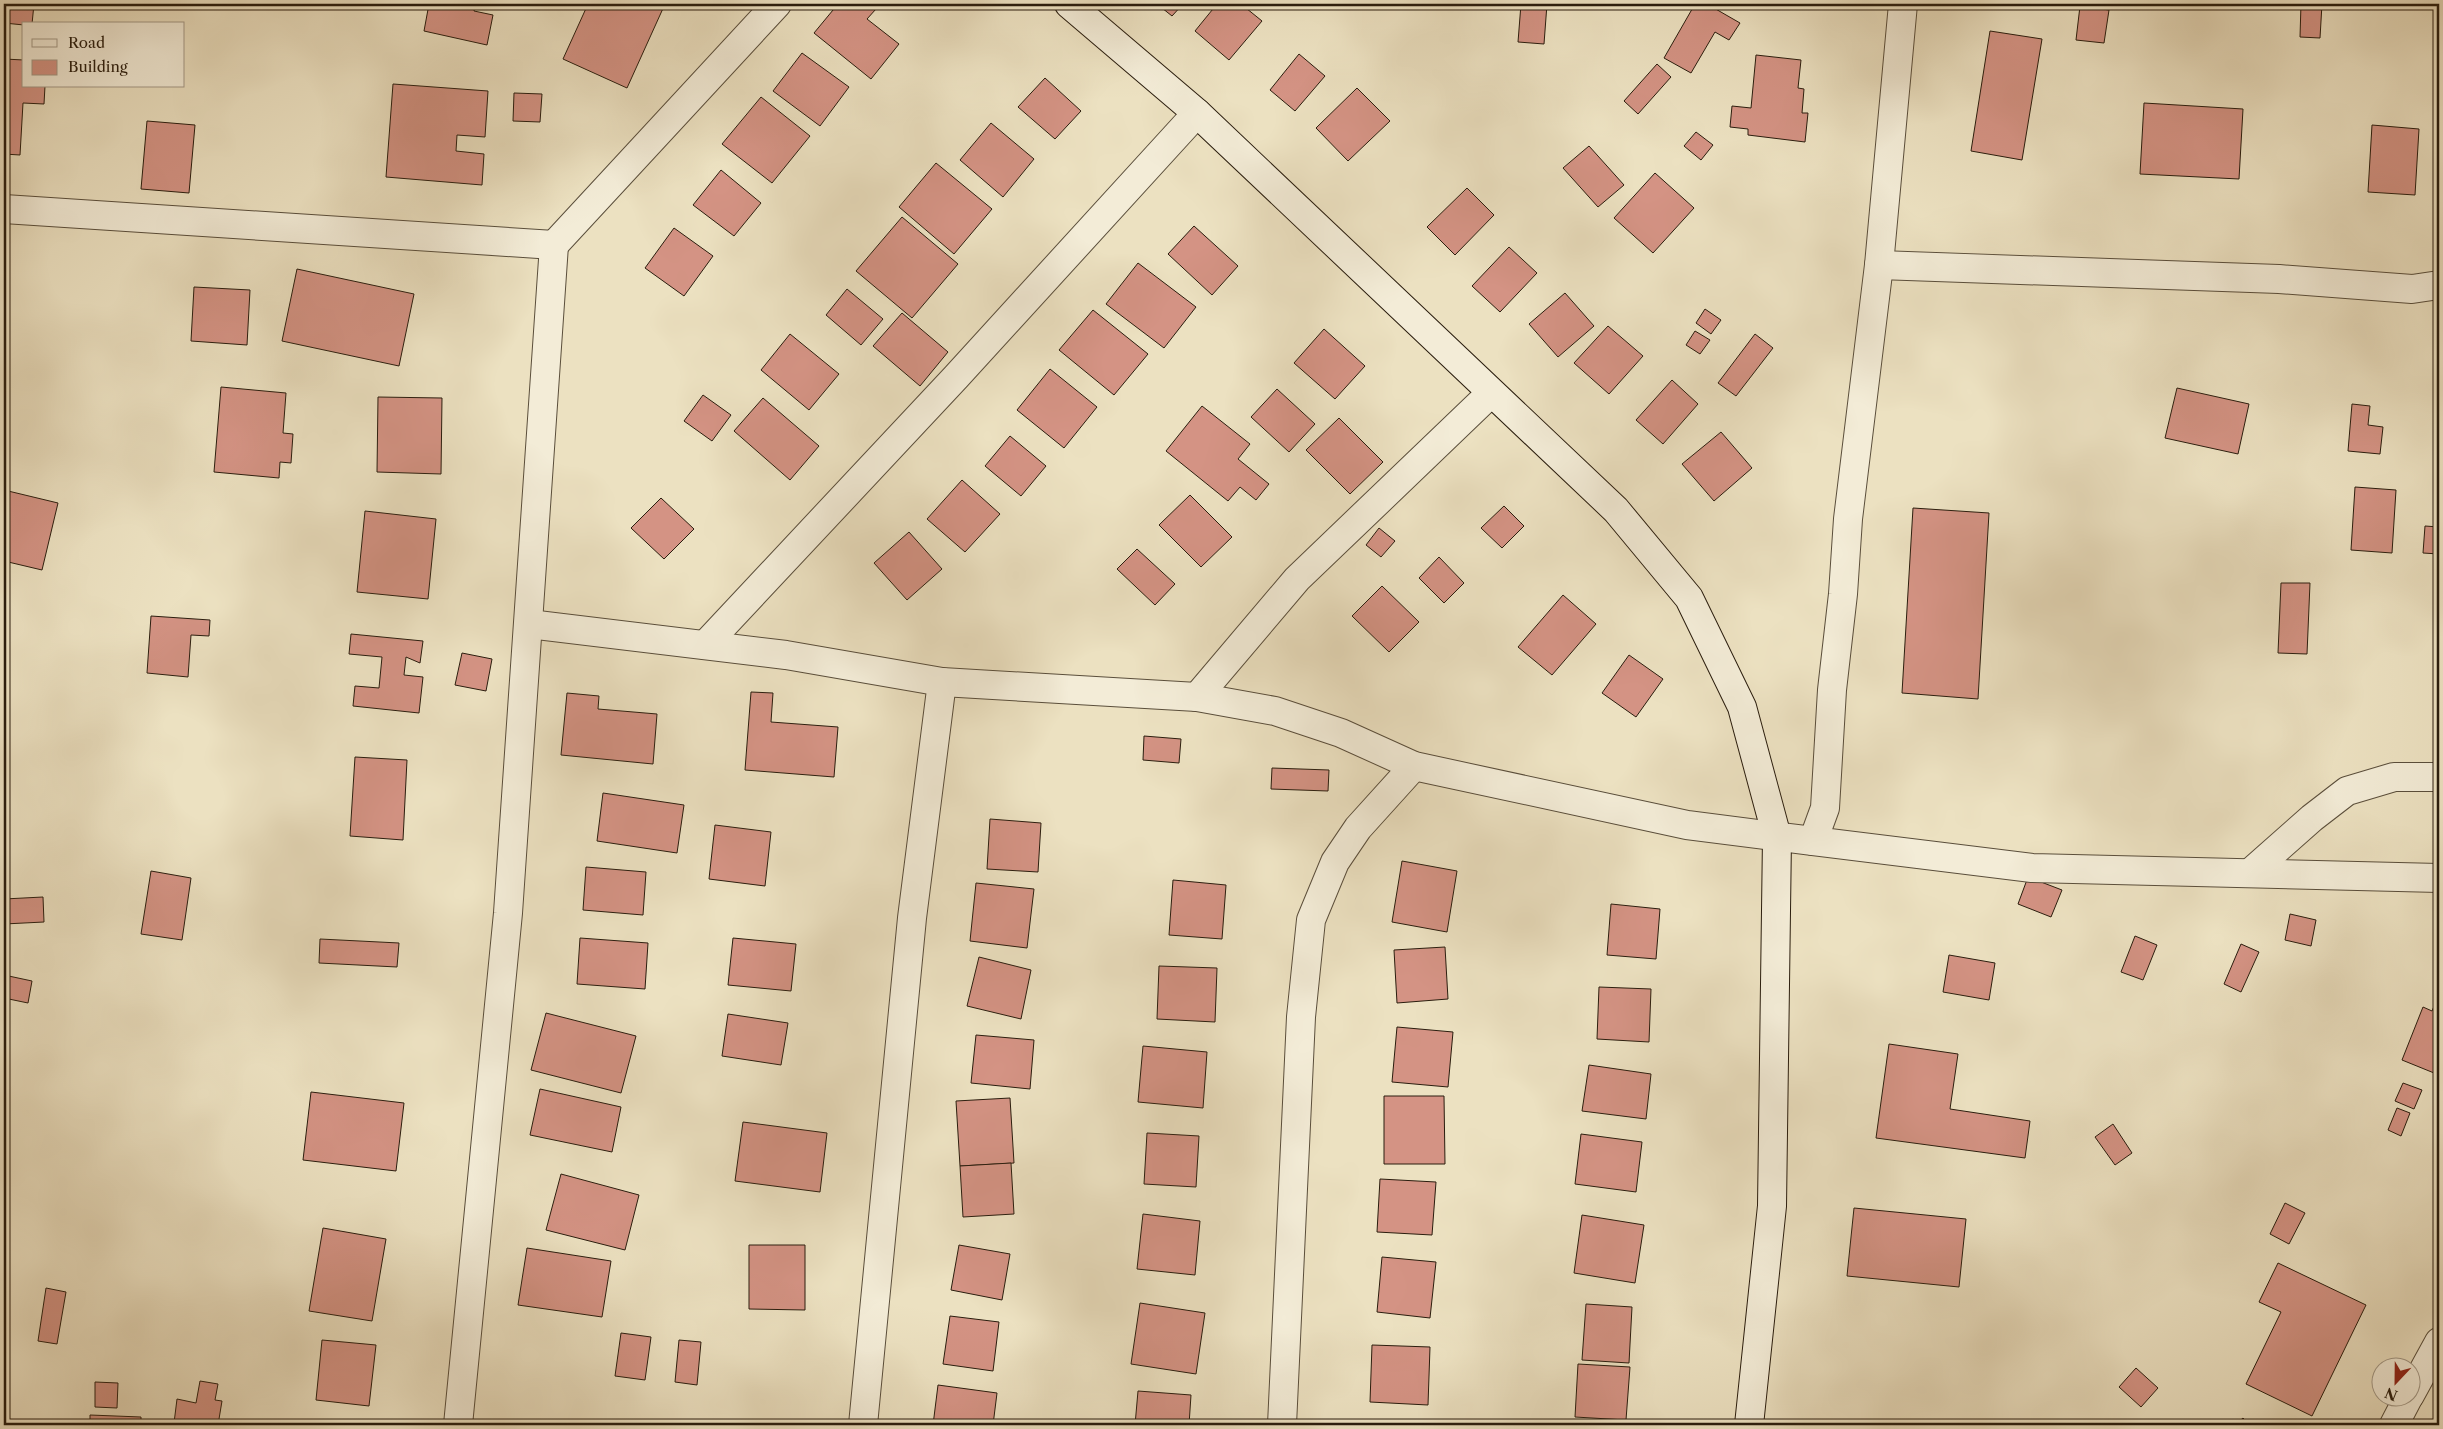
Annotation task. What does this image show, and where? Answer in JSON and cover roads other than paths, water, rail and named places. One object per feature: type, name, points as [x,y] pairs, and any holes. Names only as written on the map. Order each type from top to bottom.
[{"type":"street","points":[[458,1425],[508,913],[554,245],[777,4]]},
{"type":"street","points":[[1070,4],[1197,113],[1616,510],[1689,598],[1742,707],[1777,837],[1772,1206],[1749,1425]]},
{"type":"street","points":[[1813,841],[1825,808],[1832,690],[1843,594],[1848,519],[1879,264],[1903,4]]},
{"type":"street","points":[[705,645],[956,377],[1197,113]]},
{"type":"street","points":[[4,209],[554,245]]},
{"type":"street","points":[[1879,264],[2279,279],[2412,289],[2439,285]]},
{"type":"street","points":[[1197,697],[1298,579],[1491,393]]},
{"type":"street","points":[[529,624],[786,655],[942,682],[1197,697],[1274,711],[1341,733],[1414,766],[1687,825],[1777,837],[2032,868],[2439,878]]},
{"type":"street","points":[[863,1425],[912,918],[942,682]]},
{"type":"street","points":[[1282,1425],[1301,1017],[1311,920],[1335,862],[1358,828],[1414,766]]},
{"type":"street","points":[[2251,872],[2312,818],[2347,792],[2394,777],[2439,777]]},
{"type":"street","points":[[2420,1377],[2439,1342]]},
{"type":"street","points":[[2394,1425],[2404,1406]]}]
